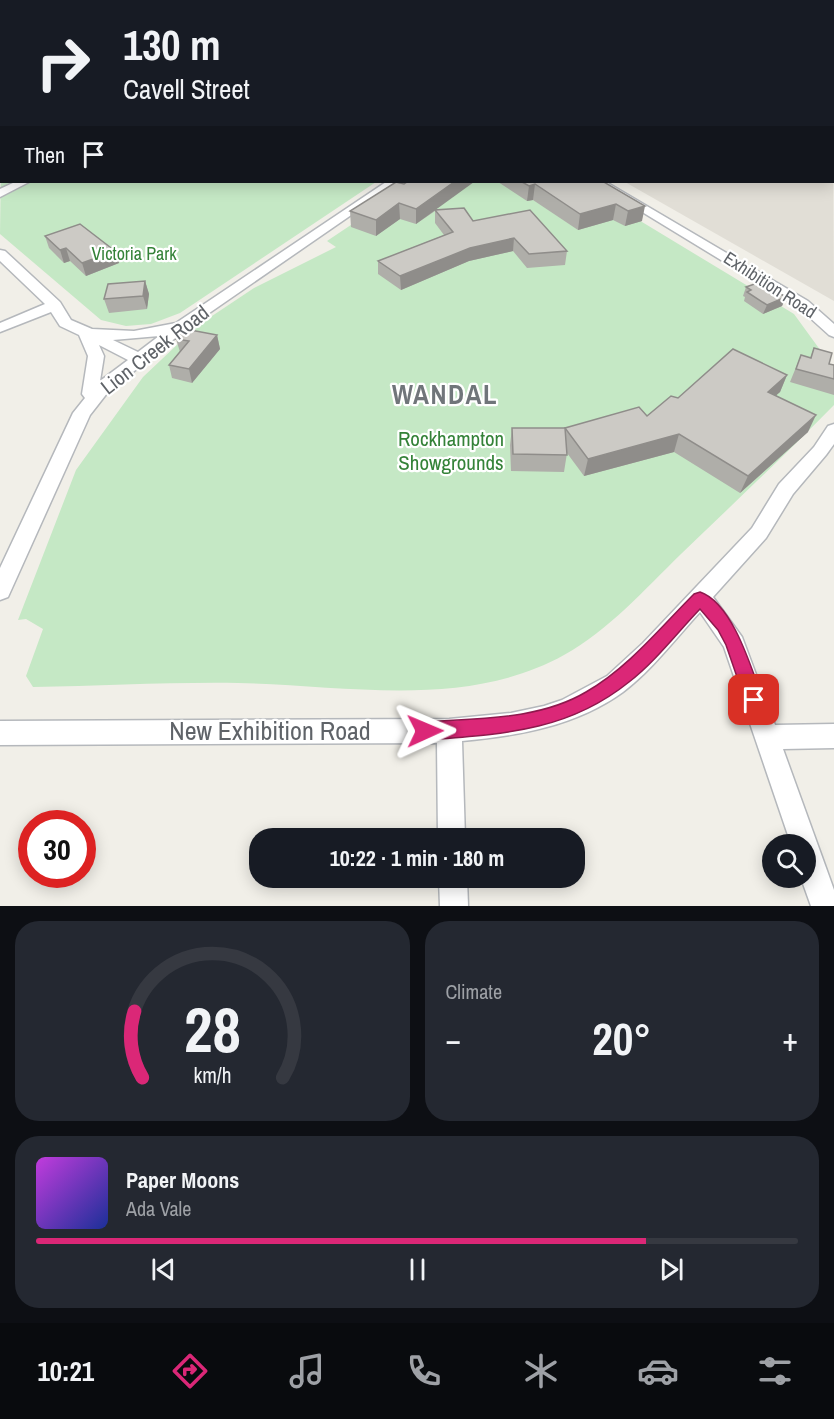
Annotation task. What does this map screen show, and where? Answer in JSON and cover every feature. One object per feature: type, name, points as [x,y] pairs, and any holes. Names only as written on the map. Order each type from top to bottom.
[{"type":"street","points":[[0,193],[21,183]]},
{"type":"street","name":"Lion Creek Road","points":[[0,591],[82,413],[95,397],[138,358],[184,324],[392,183]]},
{"type":"street","name":"Exhibition Road","points":[[601,183],[803,304],[834,332]]},
{"type":"street","name":"Exhibition Road","points":[[702,242],[834,313]]},
{"type":"street","points":[[0,254],[55,305],[65,323],[85,331],[114,337],[141,336],[184,324]]},
{"type":"street","points":[[0,328],[55,305]]},
{"type":"street","points":[[85,331],[112,348],[138,358]]},
{"type":"street","points":[[85,331],[96,356],[90,394],[95,397]]},
{"type":"street","name":"New Exhibition Road","points":[[0,733],[449,730],[511,725],[567,710],[592,698],[628,672],[700,598],[759,533],[786,489],[827,447],[834,430]]},
{"type":"street","points":[[700,598],[712,609],[734,644],[801,834]]},
{"type":"street","points":[[449,730],[452,828]]},
{"type":"street","points":[[767,737],[834,736]]},
{"type":"street","points":[[816,879],[825,906]]},
{"type":"street","points":[[453,888],[454,906]]},
{"type":"shaded area","points":[[627,183],[833,183],[834,301]]},
{"type":"green space","name":"Victoria Park","points":[[1,183],[375,183],[180,313],[151,324],[126,326],[101,320],[0,234]]},
{"type":"green space","name":"Rockhampton Showgrounds","points":[[414,183],[578,183],[794,314],[834,369],[834,405],[611,622],[564,655],[526,672],[486,683],[446,689],[362,690],[238,683],[33,687],[26,676],[43,629],[26,619],[18,620],[76,470],[143,377],[197,326],[254,288],[336,247],[327,241]]},
{"type":"building","points":[[394,183],[453,183],[416,209],[399,203],[376,220],[350,211]]},
{"type":"building","points":[[524,183],[606,183],[645,206],[628,211],[616,204],[580,214],[535,184],[529,186]]},
{"type":"building","points":[[464,208],[473,221],[530,210],[567,251],[529,254],[514,238],[470,248],[400,276],[378,261],[453,232],[435,210]]},
{"type":"building","points":[[80,224],[115,251],[82,263],[66,248],[60,250],[45,236]]},
{"type":"building","points":[[145,281],[143,296],[104,299],[108,284]]},
{"type":"building","points":[[760,282],[786,297],[767,305],[747,292],[751,290],[746,287]]},
{"type":"building","points":[[185,329],[217,335],[189,369],[169,365],[189,341],[176,339]]},
{"type":"building","points":[[814,348],[832,353],[829,364],[834,365],[834,379],[796,369],[801,355],[811,358]]},
{"type":"building","points":[[733,349],[787,375],[768,392],[816,415],[748,476],[679,434],[588,459],[565,428],[639,407],[647,416],[671,396],[678,398]]},
{"type":"building","points":[[512,428],[565,428],[567,455],[513,454]]},
{"type":"district","name":"WANDAL","points":[[445,395]]},
{"type":"route","points":[[425,731],[511,725],[567,710],[592,698],[625,675],[700,598],[724,625],[734,644],[754,700]]}]
